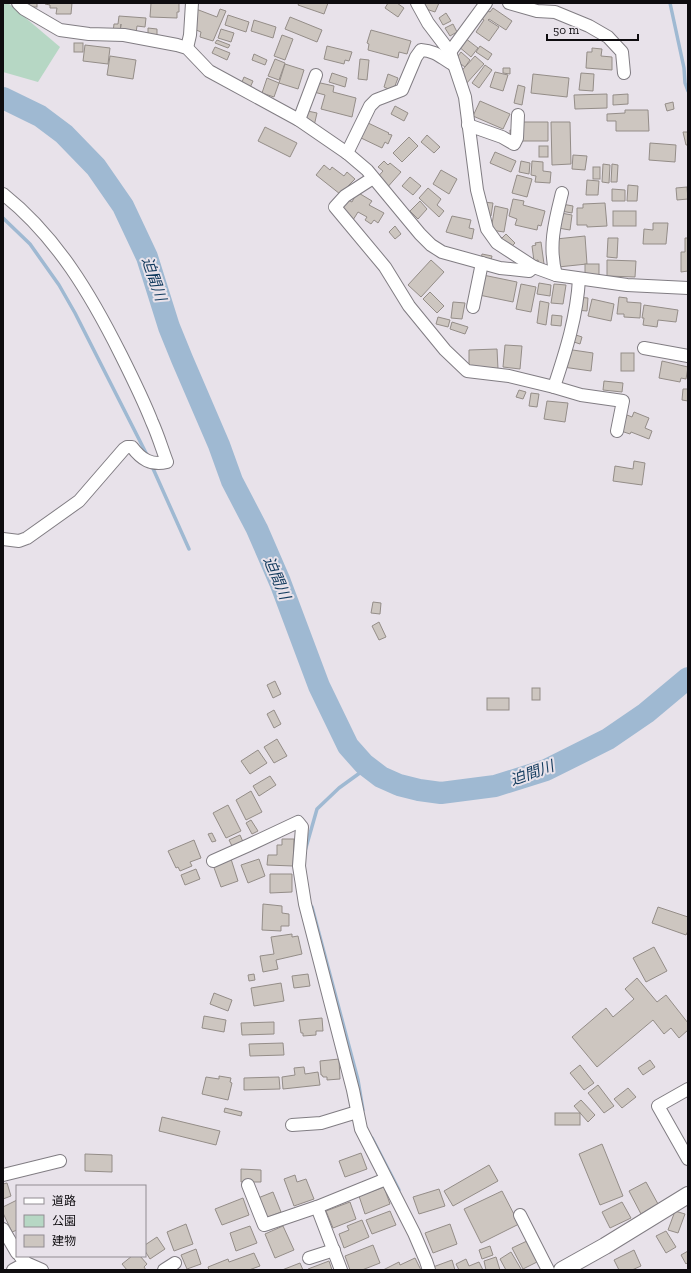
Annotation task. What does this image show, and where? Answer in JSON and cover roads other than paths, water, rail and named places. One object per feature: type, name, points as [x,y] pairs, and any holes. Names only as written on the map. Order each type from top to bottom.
[{"type":"street","points":[[18,3],[24,9],[60,30],[89,34],[124,35],[187,48],[210,71],[299,120],[346,153],[367,170],[431,246],[442,252],[500,268],[529,272],[534,267]]},
{"type":"street","points":[[187,48],[190,35],[192,3]]},
{"type":"street","points":[[416,3],[428,23],[450,52],[465,97],[477,190],[487,229],[497,244],[534,267],[556,275],[627,285],[688,288]]},
{"type":"street","points":[[450,52],[486,3]]},
{"type":"street","points":[[509,3],[537,11],[555,12],[589,26],[608,37],[622,52],[624,73]]},
{"type":"street","points":[[346,153],[370,106],[376,100],[402,90],[416,57],[421,50],[440,54],[446,60],[454,64]]},
{"type":"street","points":[[299,120],[316,75]]},
{"type":"street","points":[[468,125],[514,144],[517,138],[518,115]]},
{"type":"street","points":[[373,178],[345,196],[335,207],[385,267],[409,306],[445,350],[467,371],[509,376],[554,386],[581,395],[623,401],[617,431]]},
{"type":"street","points":[[556,275],[552,236],[562,193]]},
{"type":"street","points":[[3,194],[27,214],[51,240],[71,267],[103,318],[152,422],[167,462],[161,464],[146,460],[140,457],[132,447],[128,447],[124,449],[88,492],[71,508],[20,542],[3,539]]},
{"type":"street","points":[[473,307],[482,263]]},
{"type":"street","points":[[554,386],[576,313],[579,279]]},
{"type":"street","points":[[644,348],[688,356]]},
{"type":"street","points":[[213,861],[249,846],[298,822],[302,827],[299,866],[301,885],[353,1090],[361,1129],[414,1232],[429,1270]]},
{"type":"street","points":[[688,1089],[658,1106],[688,1159]]},
{"type":"street","points":[[292,1125],[321,1123],[357,1112]]},
{"type":"street","points":[[3,1175],[60,1161]]},
{"type":"street","points":[[248,1185],[264,1225],[317,1207],[386,1179]]},
{"type":"street","points":[[562,1270],[688,1196]]},
{"type":"street","points":[[317,1207],[342,1270]]},
{"type":"street","points":[[520,1215],[548,1270]]},
{"type":"street","points":[[3,1229],[16,1251]]},
{"type":"street","points":[[309,1258],[334,1250]]},
{"type":"street","points":[[13,1270],[23,1260],[42,1270]]},
{"type":"street","points":[[164,1270],[175,1263]]},
{"type":"waterway","points":[[670,3],[684,68],[685,83],[688,91]]},
{"type":"waterway","name":"迫間川","points":[[3,98],[40,116],[64,134],[96,167],[123,206],[147,257],[169,327],[182,359],[219,445],[232,481],[257,529],[280,582],[319,686],[348,746],[364,764],[381,777],[399,785],[419,790],[441,793],[495,786],[546,770],[608,739],[646,713],[688,678]]},
{"type":"waterway","points":[[3,218],[30,244],[59,285],[75,313],[148,457]]},
{"type":"waterway","points":[[151,464],[189,549]]},
{"type":"waterway","points":[[305,851],[317,809],[339,788],[368,767]]},
{"type":"waterway","points":[[312,907],[358,1080],[363,1110]]},
{"type":"waterway","points":[[372,1138],[399,1190]]}]
